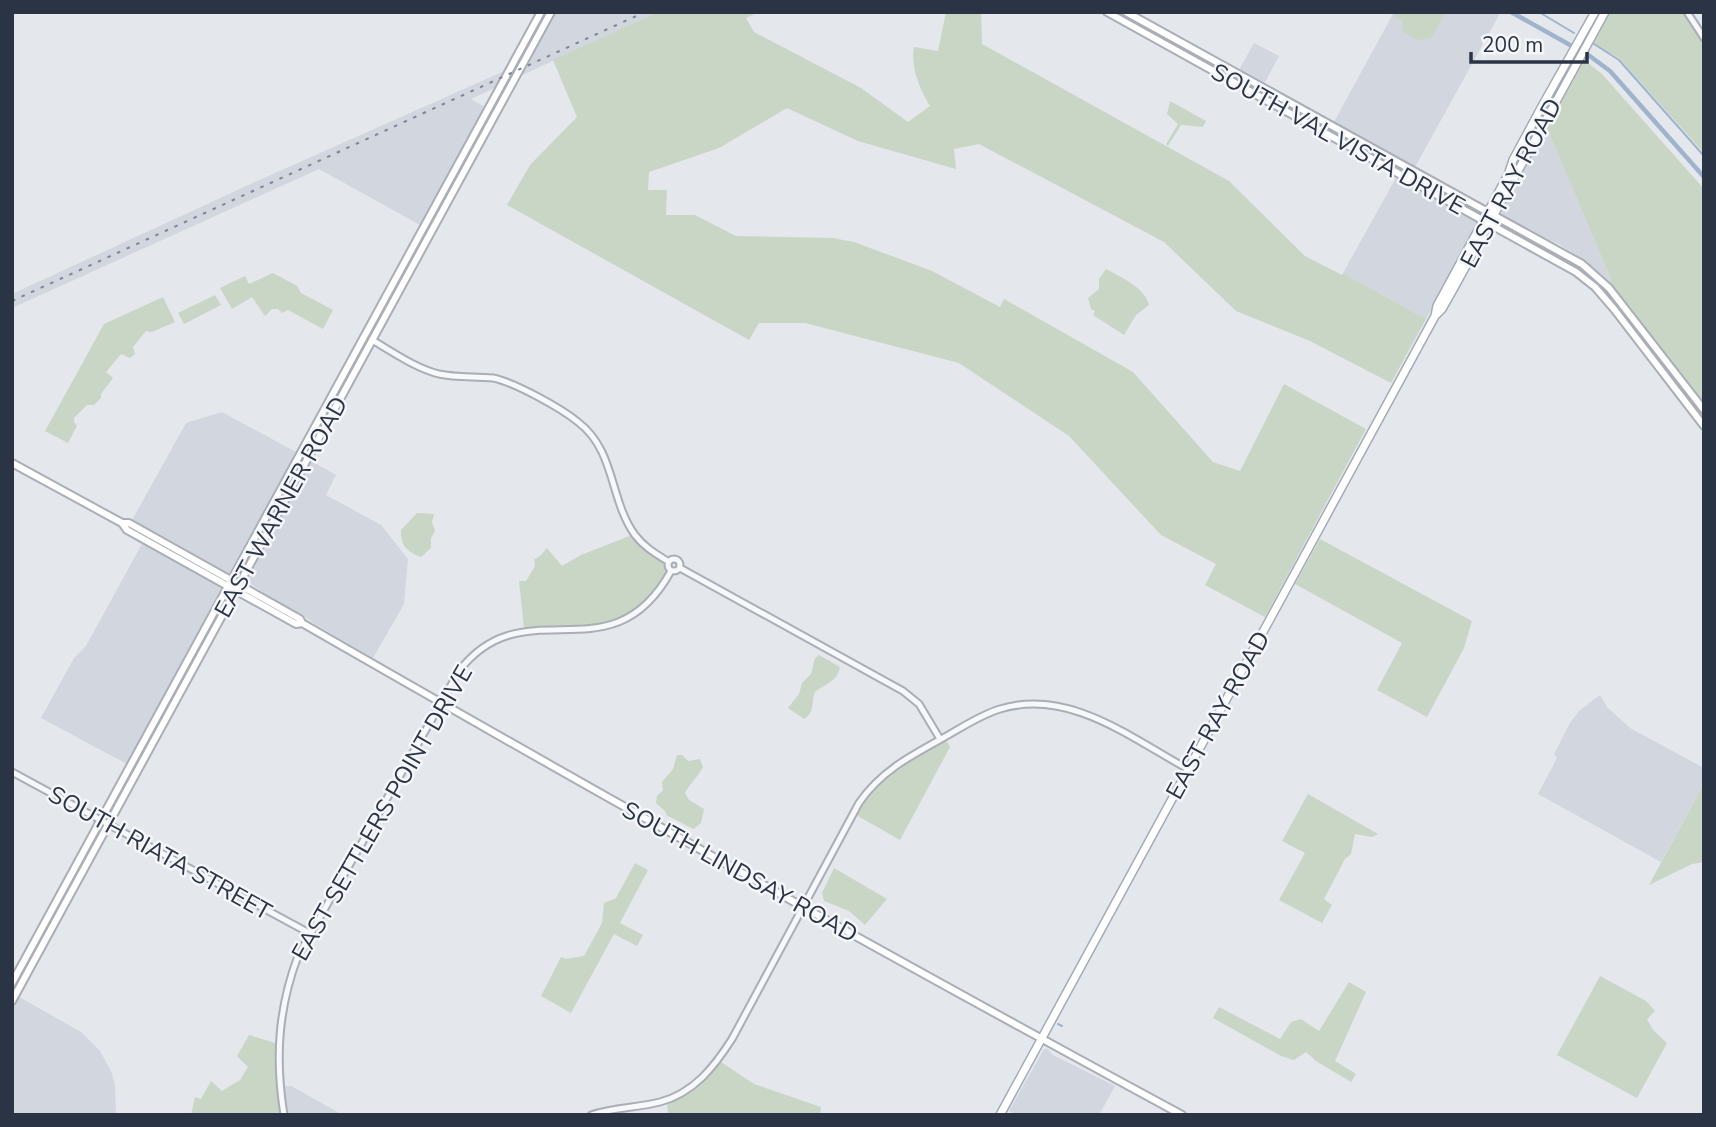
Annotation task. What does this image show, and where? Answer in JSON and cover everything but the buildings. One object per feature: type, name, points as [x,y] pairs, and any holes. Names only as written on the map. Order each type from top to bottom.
[{"type":"main road","name":"EAST WARNER ROAD","points":[[12,983],[541,12]]},
{"type":"main road","name":"EAST WARNER ROAD","points":[[12,1001],[551,12]]},
{"type":"main road","name":"SOUTH VAL VISTA DRIVE","points":[[1107,12],[1404,176],[1544,243],[1592,272],[1609,288],[1704,410]]},
{"type":"main road","name":"SOUTH VAL VISTA DRIVE","points":[[1126,12],[1433,181],[1586,279],[1616,312],[1704,426]]},
{"type":"main road","name":"EAST RAY ROAD","points":[[1489,217],[1541,108],[1595,12]]},
{"type":"main road","name":"EAST RAY ROAD","points":[[1000,1115],[1435,316],[1437,306],[1536,137],[1605,12]]},
{"type":"main road","points":[[1536,137],[1534,130],[1541,117],[1541,108]]},
{"type":"main road","points":[[1404,176],[1408,174],[1426,182],[1433,181]]},
{"type":"main road","points":[[1540,250],[1544,243]]},
{"type":"main road","points":[[1616,312],[1623,306]]},
{"type":"main road","name":"SOUTH LINDSAY ROAD","points":[[12,463],[122,523],[127,530],[300,619],[302,624],[802,907],[1182,1115]]},
{"type":"main road","points":[[286,480],[294,484]]},
{"type":"main road","name":"SOUTH LINDSAY ROAD","points":[[122,523],[129,523],[230,583]]},
{"type":"main road","points":[[137,535],[160,541]]},
{"type":"main road","points":[[174,685],[182,690]]},
{"type":"street","points":[[1687,12],[1704,37]]},
{"type":"street","points":[[372,340],[433,372],[509,383],[578,421],[595,438],[606,457],[629,525],[645,546],[668,562],[671,571],[680,568]]},
{"type":"street","points":[[668,562],[674,558],[678,560],[680,568],[903,691],[919,704],[940,739]]},
{"type":"street","name":"EAST SETTLERS POINT DRIVE","points":[[284,1115],[278,1065],[280,1024],[290,977],[309,933],[464,664],[490,641],[516,632],[596,628],[634,616],[653,599],[671,571]]},
{"type":"street","points":[[591,1115],[662,1101],[701,1080],[732,1039],[859,803],[897,764],[940,739],[999,709],[1028,704],[1053,705],[1083,713],[1188,769]]},
{"type":"street","name":"SOUTH RIATA STREET","points":[[12,772],[309,933]]},
{"type":"shaded area","points":[[555,12],[658,12],[471,99],[485,107],[420,225],[319,169],[12,308],[12,294],[529,60]]},
{"type":"shaded area","points":[[1394,12],[1498,12],[1499,15],[1415,167],[1334,122]]},
{"type":"shaded area","points":[[1254,43],[1279,56],[1264,84],[1239,70]]},
{"type":"shaded area","points":[[1546,126],[1611,279],[1609,282],[1593,267],[1559,244],[1502,214],[1502,209],[1522,177]]},
{"type":"shaded area","points":[[1397,176],[1476,219],[1478,223],[1426,319],[1343,273]]},
{"type":"shaded area","points":[[222,412],[296,452],[232,572],[227,574],[170,540],[131,522],[186,423]]},
{"type":"shaded area","points":[[311,461],[336,475],[326,495],[381,525],[408,559],[404,604],[373,658],[303,615],[276,602],[247,581]]},
{"type":"shaded area","points":[[143,542],[221,585],[223,589],[127,764],[41,718],[74,658],[86,646]]},
{"type":"shaded area","points":[[1600,695],[1607,707],[1630,728],[1704,768],[1704,783],[1661,862],[1538,794],[1557,758],[1554,754],[1570,723],[1579,711]]},
{"type":"shaded area","points":[[19,997],[81,1032],[100,1051],[115,1085],[116,1115],[12,1115],[12,1010]]},
{"type":"shaded area","points":[[1044,1049],[1115,1086],[1099,1115],[1017,1115],[1009,1111]]},
{"type":"shaded area","points":[[283,1086],[291,1086],[343,1115],[287,1115]]},
{"type":"green space","points":[[658,12],[759,12],[746,18],[754,32],[861,88],[908,122],[930,106],[919,85],[914,47],[938,51],[946,12],[981,12],[982,44],[1229,181],[1305,256],[1342,275],[1343,273],[1426,319],[1391,383],[1310,341],[1236,311],[1164,242],[979,144],[954,149],[956,169],[858,141],[787,108],[719,148],[649,172],[648,190],[667,190],[666,215],[695,215],[736,236],[832,238],[854,242],[932,271],[1000,307],[1004,299],[1133,372],[1213,462],[1240,471],[1284,384],[1366,429],[1265,617],[1205,585],[1216,564],[1161,535],[1069,436],[959,363],[805,323],[759,323],[749,340],[507,205],[530,165],[577,117],[553,60]]},
{"type":"green space","points":[[1397,12],[1446,12],[1431,38],[1417,40],[1402,31],[1403,21],[1394,17]]},
{"type":"green space","points":[[1609,12],[1683,12],[1704,44],[1704,153],[1619,58],[1591,43]]},
{"type":"green space","points":[[1583,59],[1602,74],[1704,189],[1704,403],[1609,282],[1611,279],[1546,126]]},
{"type":"green space","points":[[1170,101],[1206,121],[1203,127],[1181,125],[1168,146],[1166,144],[1178,124],[1167,114]]},
{"type":"green space","points":[[1106,269],[1143,293],[1149,305],[1136,315],[1124,335],[1093,315],[1095,311],[1091,309],[1088,298],[1099,289],[1099,279]]},
{"type":"green space","points":[[273,273],[297,286],[301,293],[333,310],[323,329],[288,310],[282,313],[278,309],[272,309],[265,316],[252,297],[232,309],[220,288],[245,276],[249,284]]},
{"type":"green space","points":[[215,295],[221,305],[184,324],[178,313]]},
{"type":"green space","points":[[163,297],[175,322],[152,332],[146,331],[133,347],[135,354],[130,358],[121,354],[106,372],[113,378],[101,398],[94,405],[87,405],[74,418],[77,426],[68,443],[45,431],[104,324]]},
{"type":"green space","points":[[417,513],[434,514],[432,522],[435,531],[431,538],[431,548],[421,557],[405,547],[401,535],[401,530]]},
{"type":"green space","points":[[632,535],[646,551],[667,565],[663,581],[645,603],[614,620],[596,624],[524,628],[519,581],[526,581],[535,566],[534,559],[547,548],[562,566],[581,555]]},
{"type":"green space","points":[[1320,539],[1472,621],[1464,648],[1427,717],[1377,690],[1402,643],[1295,584]]},
{"type":"green space","points":[[819,655],[840,667],[839,672],[834,679],[815,692],[811,710],[804,719],[788,708],[799,694],[802,683],[811,674],[815,658]]},
{"type":"green space","points":[[946,740],[950,747],[900,840],[856,815],[884,779]]},
{"type":"green space","points":[[677,755],[682,755],[688,761],[700,759],[703,767],[685,793],[689,800],[704,809],[701,823],[694,829],[667,816],[656,803],[657,796],[663,790],[662,782],[673,769]]},
{"type":"green space","points":[[1704,783],[1704,862],[1692,864],[1649,885]]},
{"type":"green space","points":[[1308,794],[1378,834],[1372,837],[1355,834],[1351,854],[1345,859],[1324,899],[1332,905],[1322,923],[1279,900],[1305,853],[1282,841]]},
{"type":"green space","points":[[635,863],[648,870],[620,923],[643,935],[637,946],[614,934],[571,1013],[541,996],[561,957],[566,959],[584,956],[602,923],[604,903],[616,898]]},
{"type":"green space","points":[[834,868],[887,899],[865,925],[849,911],[824,901],[822,893]]},
{"type":"green space","points":[[1600,976],[1646,1001],[1655,1011],[1647,1019],[1653,1030],[1667,1043],[1637,1098],[1557,1055]]},
{"type":"green space","points":[[1349,982],[1366,992],[1335,1061],[1356,1074],[1351,1082],[1306,1052],[1294,1060],[1281,1056],[1213,1018],[1219,1007],[1280,1039],[1291,1022],[1301,1019],[1319,1031]]},
{"type":"green space","points":[[249,1035],[275,1043],[281,1115],[191,1115],[195,1097],[201,1099],[211,1081],[222,1091],[240,1080],[248,1067],[237,1056]]},
{"type":"green space","points":[[721,1062],[754,1084],[821,1107],[820,1115],[668,1115],[667,1103],[702,1083]]},
{"type":"waterway","points":[[1511,12],[1570,45]]},
{"type":"waterway","points":[[1539,12],[1574,33]]},
{"type":"waterway","points":[[1594,44],[1619,60],[1704,156]]},
{"type":"waterway","points":[[1587,54],[1610,71],[1704,177]]},
{"type":"waterway","points":[[1058,1024],[1062,1026]]},
{"type":"railway","points":[[12,301],[645,12]]}]
